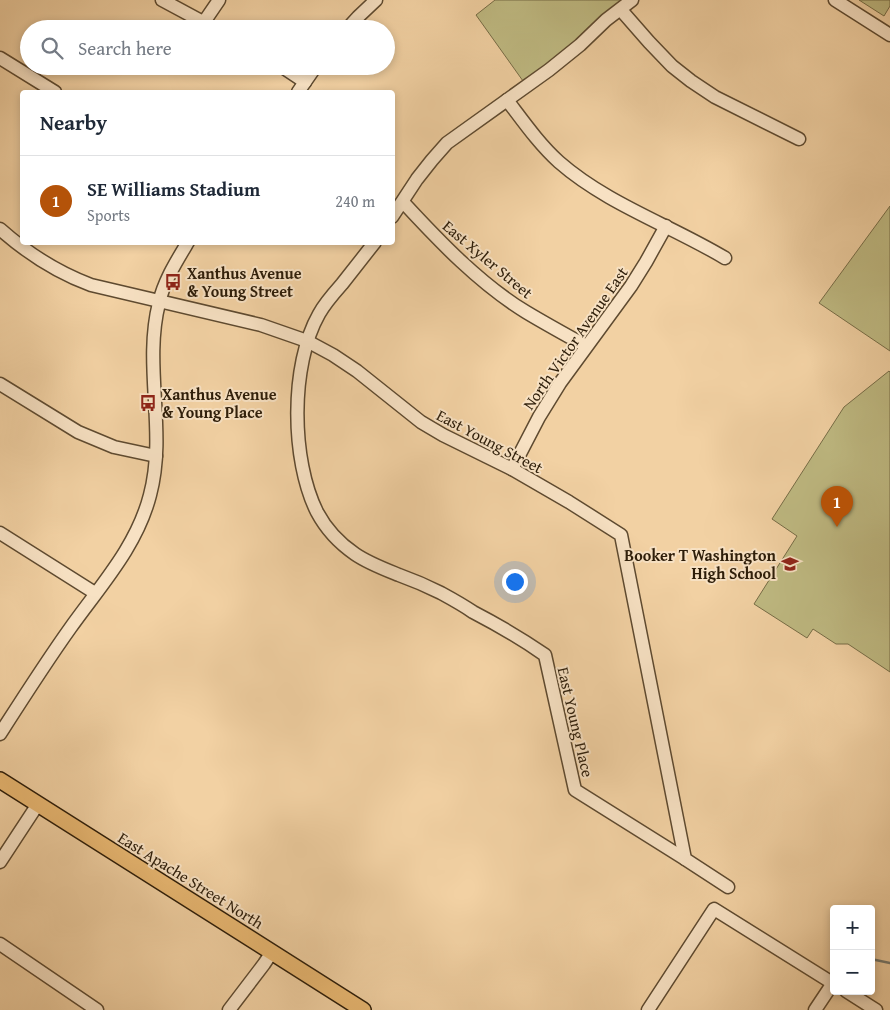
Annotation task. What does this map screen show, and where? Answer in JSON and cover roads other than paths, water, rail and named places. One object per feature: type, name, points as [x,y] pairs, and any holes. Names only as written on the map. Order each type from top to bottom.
[{"type":"main road","name":"East Apache Street North","points":[[0,780],[363,1010]]},
{"type":"street","points":[[162,0],[200,20]]},
{"type":"street","points":[[205,20],[219,0]]},
{"type":"street","points":[[355,20],[376,0]]},
{"type":"street","points":[[395,212],[417,179],[447,143],[549,70],[632,0]]},
{"type":"street","points":[[835,0],[890,35]]},
{"type":"street","points":[[621,10],[672,66],[691,81],[715,97],[799,140]]},
{"type":"street","points":[[0,58],[20,72]]},
{"type":"street","points":[[25,75],[51,90]]},
{"type":"street","points":[[290,75],[302,87],[310,75]]},
{"type":"street","points":[[507,100],[540,142],[577,177],[602,194],[700,243],[725,258]]},
{"type":"street","name":"East Xyler Street","points":[[402,202],[465,264],[490,285],[525,312],[586,346]]},
{"type":"street","name":"North Victor Avenue East","points":[[512,469],[538,418],[560,383],[631,286],[666,226]]},
{"type":"street","name":"East Young Street","points":[[0,229],[33,256],[74,279],[159,302],[261,325],[307,342],[333,355],[357,371],[421,422],[512,469],[621,535],[686,859]]},
{"type":"street","points":[[0,734],[44,664],[115,568],[132,542],[142,520],[150,495],[156,456],[153,348],[155,325],[159,302],[170,273],[186,245]]},
{"type":"street","name":"East Young Place","points":[[373,245],[319,313],[304,352],[298,423],[299,448],[309,492],[318,513],[327,528],[356,555],[372,564],[441,593],[544,655],[574,790],[686,859]]},
{"type":"street","points":[[0,384],[78,432],[114,447],[156,456]]},
{"type":"street","points":[[0,533],[95,593]]},
{"type":"street","points":[[0,862],[38,804]]},
{"type":"street","points":[[686,859],[728,887]]},
{"type":"street","points":[[648,1010],[714,909],[830,981]]},
{"type":"street","points":[[0,944],[98,1010]]},
{"type":"street","points":[[229,1010],[272,952]]},
{"type":"street","points":[[814,1010],[830,987]]},
{"type":"street","points":[[852,995],[876,1010]]},
{"type":"waterway","points":[[875,960],[890,963]]},
{"type":"place","name":"Xanthus Avenue & Young Street","points":[[173,282]]},
{"type":"place","name":"Xanthus Avenue & Young Place","points":[[148,403]]},
{"type":"place","name":"SE Williams Stadium","points":[[837,527]]},
{"type":"place","name":"Booker T Washington High School","points":[[790,564]]}]
